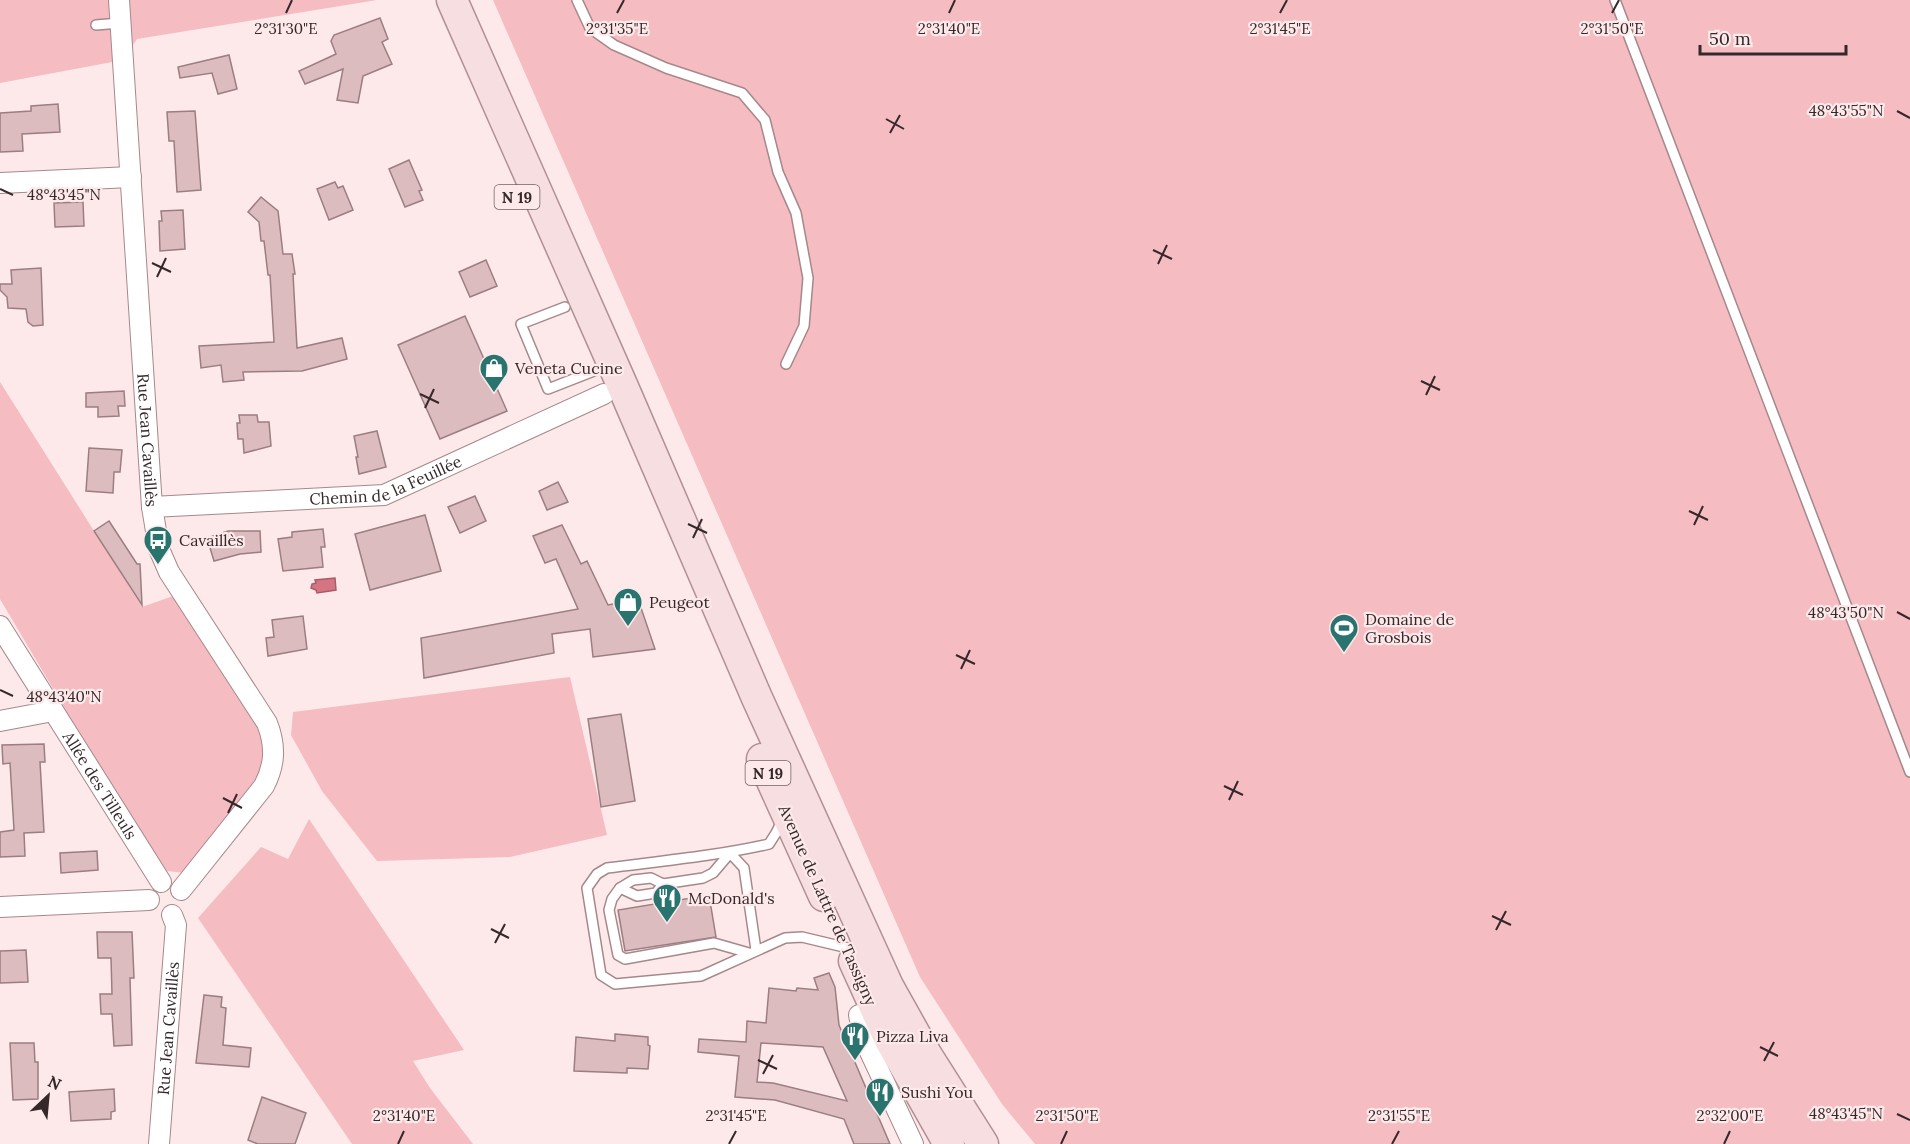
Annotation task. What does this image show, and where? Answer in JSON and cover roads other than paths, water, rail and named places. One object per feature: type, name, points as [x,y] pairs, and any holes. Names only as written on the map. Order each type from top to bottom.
[{"type":"main road","name":"Avenue de Lattre de Tassigny","points":[[431,0],[785,813],[890,1038],[949,1144]]},
{"type":"main road","name":"N 19","points":[[452,0],[757,698],[888,986],[926,1054],[983,1144]]},
{"type":"street","name":"Rue Jean Cavaillès","points":[[119,0],[152,507],[159,549],[169,572],[267,723],[272,734],[274,749],[272,769],[264,786],[182,890]]},
{"type":"street","points":[[0,183],[131,177]]},
{"type":"street","name":"Chemin de la Feuillée","points":[[152,507],[384,495],[599,383]]},
{"type":"street","name":"Allée des Tilleuls","points":[[0,626],[161,882]]},
{"type":"street","points":[[0,721],[53,711]]},
{"type":"street","points":[[161,882],[173,882],[182,890],[181,908],[172,915],[167,916],[153,910],[149,900],[152,889],[161,882]]},
{"type":"street","points":[[0,907],[149,900]]},
{"type":"street","name":"Rue Jean Cavaillès","points":[[159,1144],[176,925],[172,915]]},
{"type":"street","points":[[859,1015],[864,1039],[913,1144]]},
{"type":"lane","points":[[577,0],[590,28],[614,45],[666,68],[742,93],[765,120],[778,172],[796,213],[808,278],[804,326],[786,364]]},
{"type":"lane","points":[[1615,0],[1910,772]]},
{"type":"lane","points":[[96,25],[120,23]]},
{"type":"lane","points":[[565,307],[521,324],[548,389],[599,383]]},
{"type":"lane","points":[[785,813],[769,844],[730,853],[607,868],[597,874],[587,888],[601,975],[615,984],[701,976],[785,938],[802,936],[848,948]]},
{"type":"lane","points":[[730,853],[712,873],[703,878],[663,884],[651,878],[633,880],[620,888],[612,898],[609,910],[618,955],[626,959],[714,943],[752,952]]},
{"type":"lane","points":[[730,853],[744,868],[752,952]]},
{"type":"lane","points":[[620,888],[637,896],[656,893],[663,884]]},
{"type":"place","name":"Veneta Cucine","points":[[494,394]]},
{"type":"place","name":"Cavaillès","points":[[158,566]]},
{"type":"place","name":"Peugeot","points":[[628,628]]},
{"type":"place","name":"Domaine de Grosbois","points":[[1344,654]]},
{"type":"place","name":"McDonald's","points":[[667,924]]},
{"type":"place","name":"Pizza Liva","points":[[855,1062]]},
{"type":"place","name":"Sushi You","points":[[880,1118]]}]
